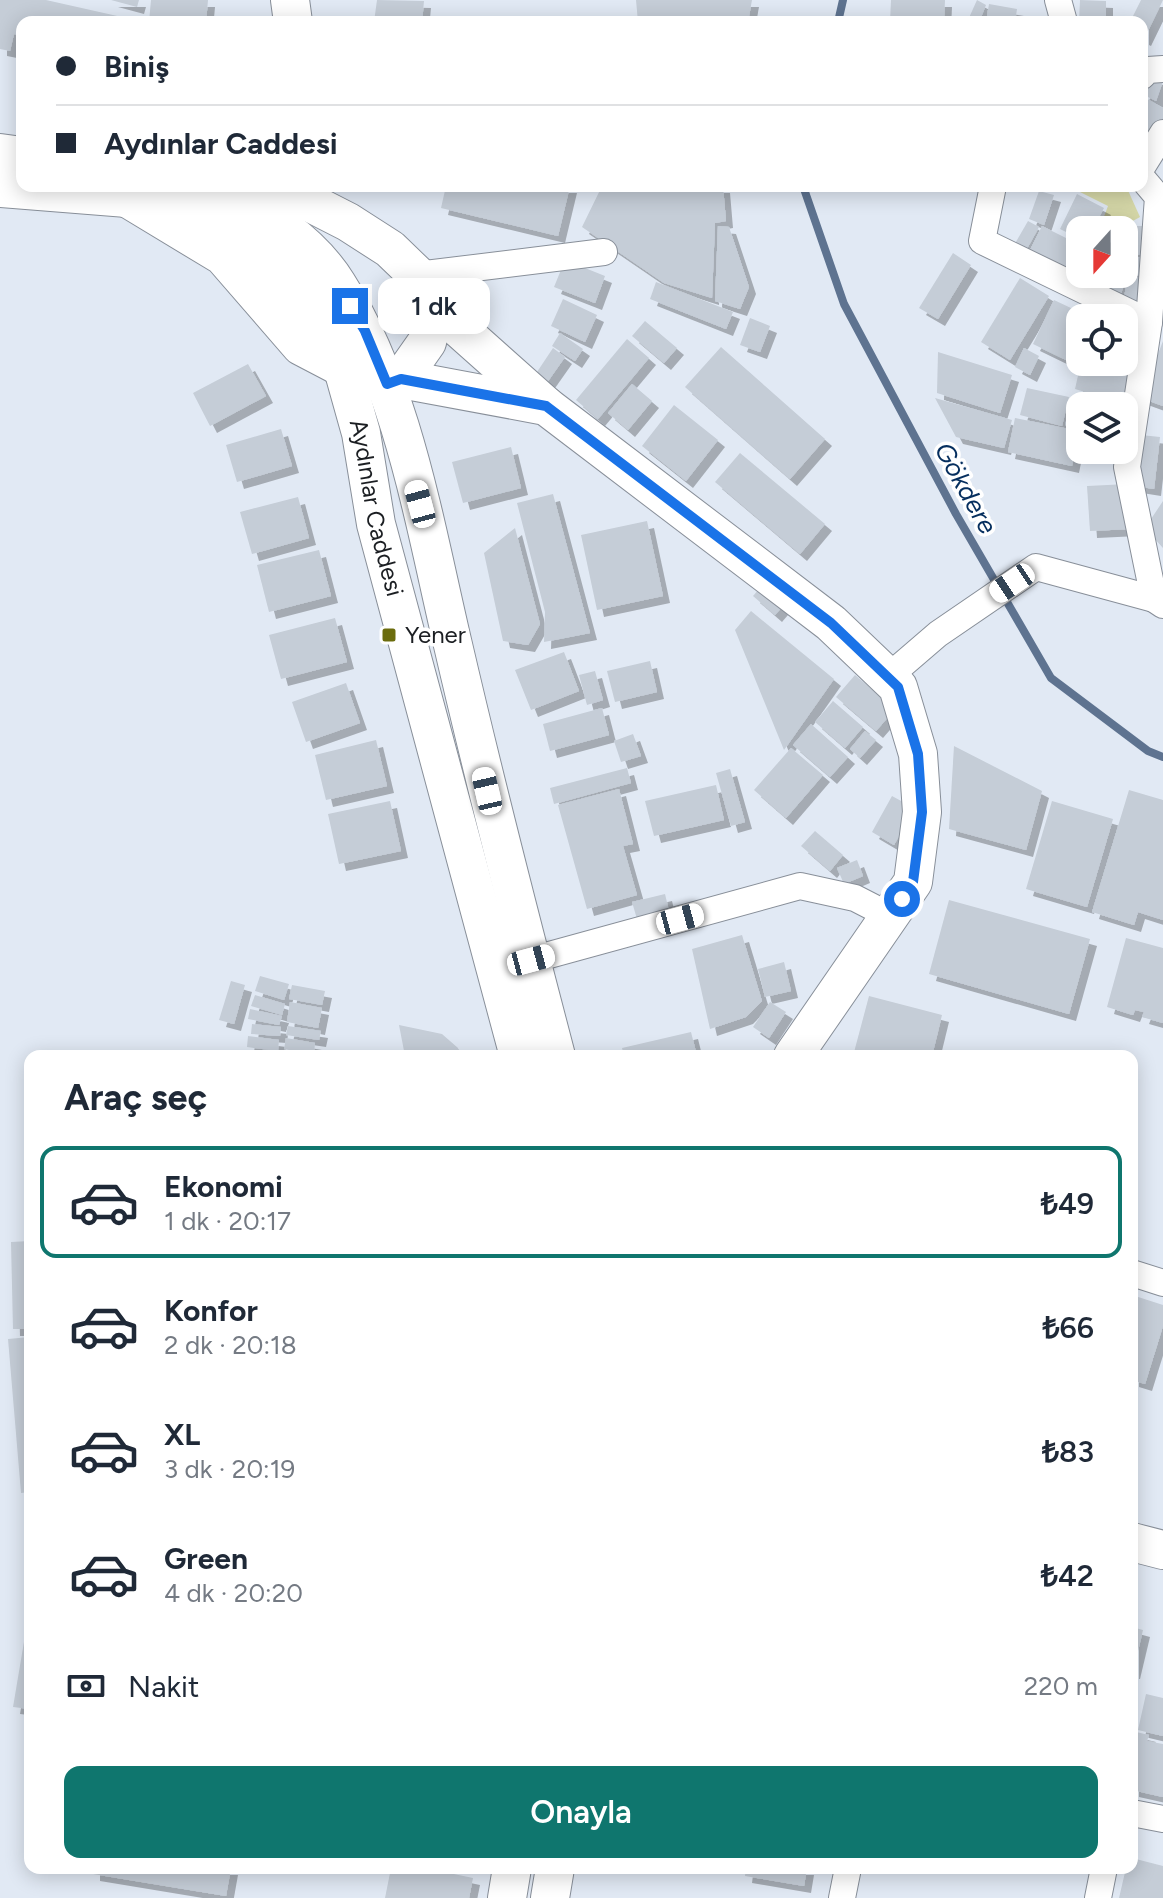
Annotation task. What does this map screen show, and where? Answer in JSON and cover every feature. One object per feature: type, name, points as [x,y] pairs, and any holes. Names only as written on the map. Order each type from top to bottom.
[{"type":"main road","name":"Aydınlar Caddesi","points":[[51,192],[188,206],[250,237],[331,326],[361,433],[376,524],[517,1050]]},
{"type":"main road","name":"Aydınlar Caddesi","points":[[226,192],[258,210],[306,246],[336,281],[394,382],[501,849],[554,1050]]},
{"type":"main road","points":[[292,192],[325,199],[390,249],[426,291],[546,406],[831,623],[898,687],[918,754],[922,812],[913,882],[797,1050]]},
{"type":"main road","points":[[394,382],[427,342],[426,291]]},
{"type":"main road","points":[[345,369],[394,382],[546,406]]},
{"type":"main road","points":[[1138,1544],[1163,1550]]},
{"type":"main road","points":[[507,1898],[511,1874]]},
{"type":"main road","points":[[550,1898],[554,1874]]},
{"type":"street","points":[[1148,157],[1163,133]]},
{"type":"street","points":[[888,677],[938,634],[1036,567],[1160,601],[1127,467],[1149,322],[1154,191]]},
{"type":"street","points":[[992,192],[982,241],[1149,322]]},
{"type":"street","points":[[426,291],[604,252]]},
{"type":"street","points":[[531,960],[800,886],[837,892],[890,916]]},
{"type":"street","points":[[1138,1275],[1163,1283]]},
{"type":"street","points":[[1138,1814],[1163,1819]]},
{"type":"street","points":[[842,1898],[847,1874]]},
{"type":"street","points":[[1098,1898],[1103,1874]]},
{"type":"green space","points":[[1080,192],[1129,192],[1140,217],[1138,218],[1104,216],[1108,206]]},
{"type":"building","points":[[0,0],[46,0],[117,16],[16,16],[16,34],[10,51],[0,49]]},
{"type":"building","points":[[111,0],[139,0],[137,7]]},
{"type":"building","points":[[151,0],[208,0],[207,16],[150,16]]},
{"type":"building","points":[[377,0],[424,1],[423,16],[375,16]]},
{"type":"building","points":[[636,0],[752,0],[749,16],[637,16]]},
{"type":"building","points":[[891,0],[945,0],[944,16],[890,16]]},
{"type":"building","points":[[977,0],[986,5],[981,16],[970,16]]},
{"type":"building","points":[[1080,0],[1106,1],[1106,16],[1079,16]]},
{"type":"building","points":[[1141,0],[1163,0],[1148,31],[1148,16],[1133,16]]},
{"type":"building","points":[[989,4],[1017,9],[1016,16],[987,16]]},
{"type":"building","points":[[1149,75],[1163,81],[1156,101],[1148,97]]},
{"type":"building","points":[[1148,99],[1163,108],[1163,118],[1148,136]]},
{"type":"building","points":[[445,192],[569,192],[558,236],[441,208]]},
{"type":"building","points":[[599,192],[724,192],[726,221],[715,223],[712,298],[664,283],[582,227]]},
{"type":"building","points":[[1039,192],[1054,195],[1044,225],[1029,219]]},
{"type":"building","points":[[1077,194],[1104,208],[1100,216],[1066,216]]},
{"type":"building","points":[[1066,217],[1066,232],[1060,229]]},
{"type":"building","points":[[1028,221],[1039,227],[1024,254],[1013,247]]},
{"type":"building","points":[[718,226],[729,227],[749,287],[740,309],[715,301]]},
{"type":"building","points":[[1042,226],[1066,238],[1065,276],[1027,256]]},
{"type":"building","points":[[1138,226],[1145,226],[1145,255],[1138,255]]},
{"type":"building","points":[[953,253],[971,265],[938,319],[919,308]]},
{"type":"building","points":[[1138,257],[1145,257],[1145,276],[1138,275]]},
{"type":"building","points":[[565,260],[605,276],[595,303],[554,287]]},
{"type":"building","points":[[1020,278],[1049,296],[1010,360],[981,342]]},
{"type":"building","points":[[1138,278],[1146,278],[1144,303],[1124,297],[1126,288],[1138,288]]},
{"type":"building","points":[[656,282],[733,312],[726,329],[650,299]]},
{"type":"building","points":[[1102,288],[1123,288],[1120,297]]},
{"type":"building","points":[[563,299],[597,315],[585,342],[551,326]]},
{"type":"building","points":[[1054,300],[1066,306],[1066,360],[1033,344]]},
{"type":"building","points":[[750,318],[770,326],[760,352],[740,345]]},
{"type":"building","points":[[645,321],[677,348],[664,363],[632,336]]},
{"type":"building","points":[[560,333],[583,349],[575,361],[552,346]]},
{"type":"building","points":[[627,339],[649,358],[598,419],[576,400]]},
{"type":"building","points":[[1163,341],[1163,406],[1141,398]]},
{"type":"building","points":[[721,347],[825,439],[790,479],[685,387]]},
{"type":"building","points":[[553,348],[565,357],[546,384],[535,375]]},
{"type":"building","points":[[1024,348],[1039,356],[1030,375],[1015,367]]},
{"type":"building","points":[[938,352],[1012,375],[1000,413],[937,393]]},
{"type":"building","points":[[248,364],[266,396],[210,426],[193,393]]},
{"type":"building","points":[[1078,376],[1128,376],[1124,392],[1075,389]]},
{"type":"building","points":[[632,384],[652,401],[628,430],[608,413]]},
{"type":"building","points":[[1027,388],[1066,396],[1062,426],[1020,415]]},
{"type":"building","points":[[935,398],[1012,420],[1004,448],[956,437]]},
{"type":"building","points":[[674,405],[718,440],[686,481],[642,446]]},
{"type":"building","points":[[1015,418],[1066,428],[1066,464],[1072,466],[1008,452]]},
{"type":"building","points":[[281,429],[292,466],[237,482],[226,445]]},
{"type":"building","points":[[1141,435],[1160,437],[1154,489],[1135,486]]},
{"type":"building","points":[[511,447],[521,488],[463,503],[452,462]]},
{"type":"building","points":[[740,453],[825,524],[800,554],[715,482]]},
{"type":"building","points":[[1128,484],[1131,529],[1090,531],[1087,486]]},
{"type":"building","points":[[553,494],[590,633],[544,642],[545,612],[517,503]]},
{"type":"building","points":[[298,497],[309,538],[252,554],[240,512]]},
{"type":"building","points":[[1163,501],[1163,548],[1145,528]]},
{"type":"building","points":[[647,521],[663,596],[597,610],[581,535]]},
{"type":"building","points":[[515,528],[540,624],[528,645],[503,641],[484,553]]},
{"type":"building","points":[[319,550],[331,596],[269,612],[257,565]]},
{"type":"building","points":[[765,582],[787,601],[775,615],[753,596]]},
{"type":"building","points":[[751,611],[834,679],[784,750],[735,630]]},
{"type":"building","points":[[335,618],[347,662],[281,679],[269,635]]},
{"type":"building","points":[[564,652],[579,691],[531,710],[515,670]]},
{"type":"building","points":[[650,661],[657,692],[615,702],[607,671]]},
{"type":"building","points":[[595,671],[603,700],[587,705],[579,675]]},
{"type":"building","points":[[855,675],[895,709],[876,731],[836,697]]},
{"type":"building","points":[[346,683],[360,723],[306,742],[292,702]]},
{"type":"building","points":[[833,701],[863,727],[845,748],[815,722]]},
{"type":"building","points":[[602,708],[609,735],[550,751],[543,724]]},
{"type":"building","points":[[811,724],[848,757],[830,777],[793,745]]},
{"type":"building","points":[[865,731],[876,740],[860,758],[850,749]]},
{"type":"building","points":[[633,734],[641,756],[621,762],[614,741]]},
{"type":"building","points":[[376,740],[387,786],[326,800],[315,755]]},
{"type":"building","points":[[954,746],[1042,791],[1026,850],[949,829]]},
{"type":"building","points":[[791,748],[823,775],[786,818],[754,790]]},
{"type":"building","points":[[627,768],[631,783],[554,804],[550,788]]},
{"type":"building","points":[[730,769],[745,822],[731,826],[716,773]]},
{"type":"building","points":[[716,785],[724,820],[654,836],[645,801]]},
{"type":"building","points":[[619,789],[633,844],[623,846],[637,895],[587,909],[558,805]]},
{"type":"building","points":[[1129,790],[1163,800],[1163,920],[1138,912],[1134,925],[1092,912]]},
{"type":"building","points":[[892,796],[914,808],[894,845],[872,832]]},
{"type":"building","points":[[390,801],[401,851],[339,864],[328,814]]},
{"type":"building","points":[[1052,801],[1113,819],[1087,907],[1026,889]]},
{"type":"building","points":[[815,831],[843,855],[830,871],[801,846]]},
{"type":"building","points":[[857,860],[863,876],[844,884],[837,868]]},
{"type":"building","points":[[665,894],[669,911],[637,919],[632,902]]},
{"type":"building","points":[[949,900],[1090,939],[1069,1014],[929,974]]},
{"type":"building","points":[[742,935],[762,1001],[746,1017],[710,1029],[692,949]]},
{"type":"building","points":[[1126,938],[1163,948],[1163,1023],[1142,1017],[1144,1012],[1135,1010],[1133,1015],[1107,1007]]},
{"type":"building","points":[[784,962],[791,991],[765,997],[758,969]]},
{"type":"building","points":[[260,976],[289,984],[284,1000],[255,991]]},
{"type":"building","points":[[231,981],[245,985],[234,1024],[219,1020]]},
{"type":"building","points":[[292,985],[325,991],[322,1005],[289,999]]},
{"type":"building","points":[[255,995],[285,1004],[282,1015],[251,1006]]},
{"type":"building","points":[[869,996],[942,1015],[933,1050],[855,1050]]},
{"type":"building","points":[[290,1002],[322,1008],[318,1028],[287,1022]]},
{"type":"building","points":[[770,1002],[786,1012],[769,1038],[753,1027]]},
{"type":"building","points":[[250,1009],[282,1016],[279,1025],[248,1019]]},
{"type":"building","points":[[252,1024],[281,1027],[280,1036],[251,1034]]},
{"type":"building","points":[[399,1025],[442,1034],[458,1050],[404,1050]]},
{"type":"building","points":[[288,1026],[321,1031],[319,1040],[286,1035]]},
{"type":"building","points":[[691,1032],[696,1050],[622,1050]]},
{"type":"building","points":[[248,1036],[279,1040],[278,1050],[247,1047]]},
{"type":"building","points":[[286,1038],[315,1043],[314,1050],[284,1049]]},
{"type":"building","points":[[24,1241],[24,1329],[13,1329],[11,1242]]},
{"type":"building","points":[[1138,1297],[1163,1305],[1163,1326],[1145,1384],[1138,1382]]},
{"type":"building","points":[[24,1338],[24,1493],[21,1493],[8,1339]]},
{"type":"building","points":[[1138,1629],[1143,1630],[1138,1651]]},
{"type":"building","points":[[24,1642],[24,1708],[13,1707]]},
{"type":"building","points":[[1146,1694],[1163,1698],[1163,1736],[1138,1730]]},
{"type":"building","points":[[1138,1732],[1149,1735],[1147,1741],[1163,1744],[1163,1797],[1138,1791]]},
{"type":"building","points":[[1138,1860],[1163,1866],[1163,1898],[1119,1898],[1125,1874],[1138,1874]]},
{"type":"building","points":[[93,1874],[230,1874],[226,1896]]},
{"type":"building","points":[[390,1874],[454,1874],[473,1878],[469,1898],[385,1898]]},
{"type":"building","points":[[745,1874],[806,1874],[804,1886]]},
{"type":"waterway","name":"Gökdere","points":[[839,16],[843,0]]},
{"type":"waterway","name":"Gökdere","points":[[805,192],[844,304],[956,514],[1051,678],[1148,751],[1163,757]]},
{"type":"place","name":"Yener","points":[[389,635]]},
{"type":"route","points":[[350,306],[365,331],[387,384],[401,379],[546,406],[831,623],[898,687],[918,754],[922,812],[913,882],[902,899]]}]
